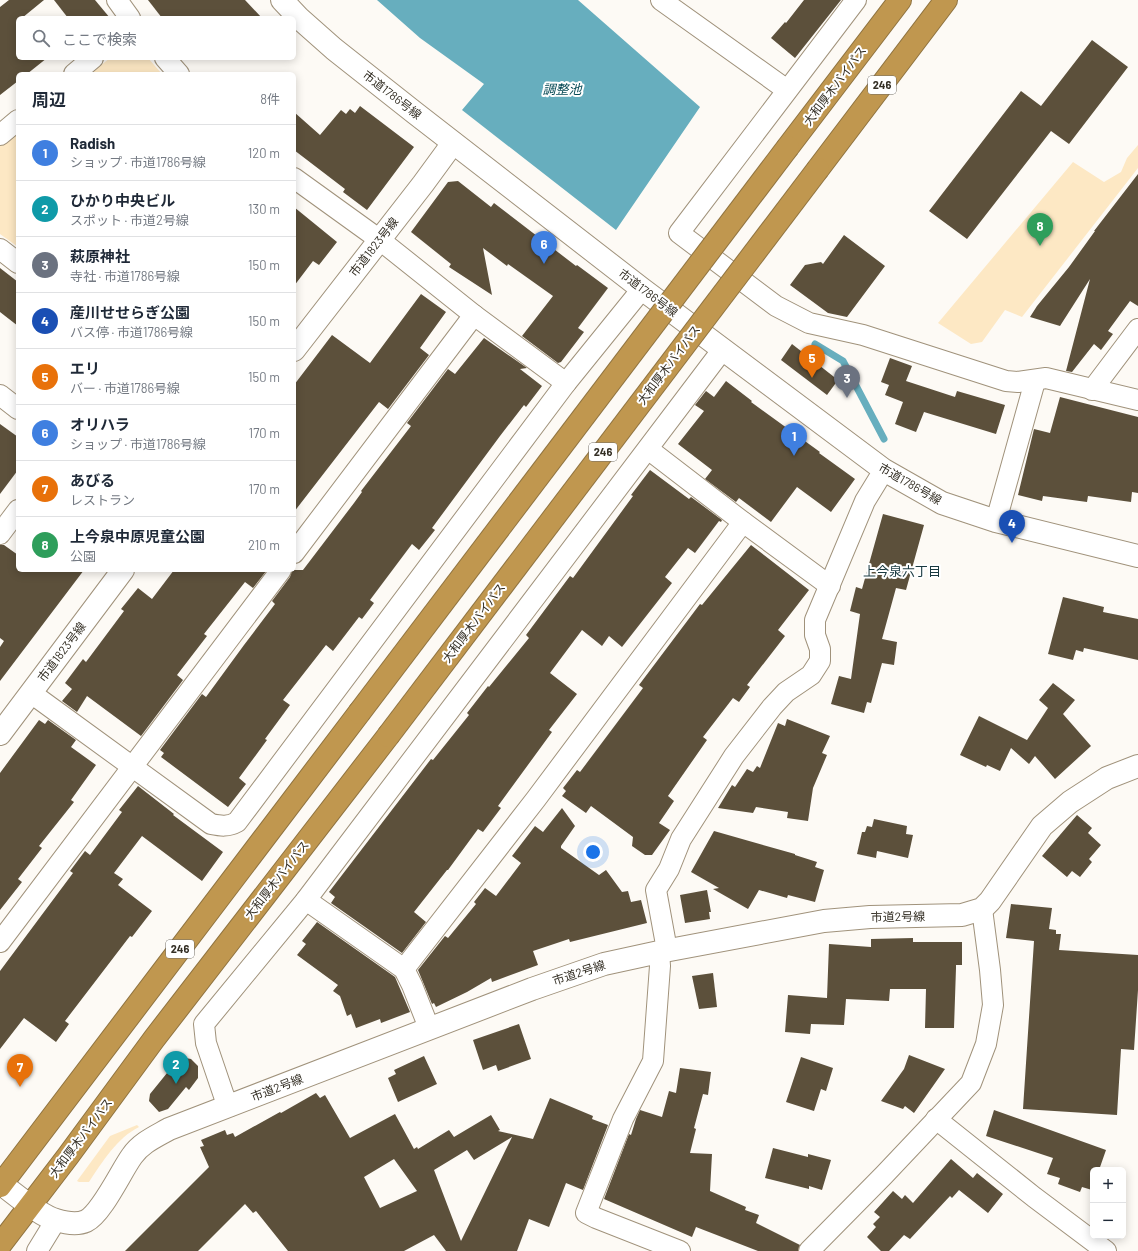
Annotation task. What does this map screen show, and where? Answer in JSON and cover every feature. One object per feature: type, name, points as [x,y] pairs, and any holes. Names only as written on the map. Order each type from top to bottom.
[{"type":"highway","name":"大和厚木バイパス","points":[[0,1184],[359,714],[900,0]]},
{"type":"highway","name":"大和厚木バイパス","points":[[0,1245],[154,1039],[388,736],[946,0]]},
{"type":"street","points":[[117,0],[129,16]]},
{"type":"street","name":"市道1786号線","points":[[282,0],[299,18],[334,49],[453,143],[642,288],[884,470],[942,503],[996,521],[1138,556]]},
{"type":"street","points":[[661,0],[787,90]]},
{"type":"street","points":[[856,0],[679,233],[776,306],[810,323],[863,335],[1006,381],[1035,381],[1046,378],[1138,400]]},
{"type":"street","points":[[76,72],[92,60]]},
{"type":"street","points":[[167,60],[177,72]]},
{"type":"street","points":[[0,135],[16,122]]},
{"type":"street","name":"市道1823号線","points":[[296,347],[453,143]]},
{"type":"street","points":[[296,179],[380,240],[474,315],[566,383]]},
{"type":"street","points":[[0,249],[16,261]]},
{"type":"street","points":[[31,693],[211,824],[230,826],[237,822],[566,383],[642,288]]},
{"type":"street","points":[[296,550],[474,315]]},
{"type":"street","points":[[1092,390],[1138,329]]},
{"type":"street","points":[[230,1106],[224,1096],[206,1043],[204,1024],[306,900],[723,349]]},
{"type":"street","points":[[996,521],[1035,381]]},
{"type":"street","points":[[0,395],[16,407]]},
{"type":"street","points":[[648,449],[830,586]]},
{"type":"street","points":[[680,1251],[586,1213],[623,1119],[653,1061],[660,966],[663,951],[656,890],[669,869],[681,839],[734,756],[772,707],[786,692],[811,675],[820,661],[820,649],[815,636],[815,620],[865,501],[884,470]]},
{"type":"street","points":[[0,534],[16,513]]},
{"type":"street","points":[[404,968],[536,799],[743,522]]},
{"type":"street","name":"市道1823号線","points":[[0,734],[122,572]]},
{"type":"street","points":[[0,942],[280,572]]},
{"type":"street","points":[[809,1251],[884,1175],[970,1083],[986,1044],[993,1005],[982,909],[990,901],[1042,826],[1070,802],[1107,778],[1138,766]]},
{"type":"street","points":[[306,900],[404,968],[430,1028]]},
{"type":"street","name":"市道2号線","points":[[0,1184],[46,1216],[56,1220],[76,1224],[87,1220],[98,1209],[114,1187],[132,1156],[144,1143],[169,1129],[532,989],[604,964],[663,951],[824,921],[870,917],[962,916],[982,909]]},
{"type":"street","points":[[936,1119],[1034,1197],[1106,1251]]},
{"type":"street","points":[[37,1251],[56,1220]]},
{"type":"shaded area","points":[[108,60],[150,60],[160,72],[92,72]]},
{"type":"shaded area","points":[[16,134],[16,246],[0,234],[0,146]]},
{"type":"shaded area","points":[[1138,145],[1138,168],[1022,317],[1005,310],[982,342],[971,344],[938,323],[1073,162],[1104,182],[1121,172],[1127,158]]},
{"type":"shaded area","points":[[137,1125],[139,1127],[124,1137],[111,1151],[89,1182],[77,1181],[110,1136]]},
{"type":"water","name":"調整池","points":[[377,0],[578,0],[700,107],[616,230],[462,110],[484,84],[420,38]]},
{"type":"building","points":[[9,0],[44,0],[24,16],[16,16],[16,60],[44,60],[30,72],[16,72],[16,83],[0,95],[0,7]]},
{"type":"building","points":[[54,0],[95,0],[108,16],[66,16]]},
{"type":"building","points":[[148,0],[245,0],[260,16],[160,16]]},
{"type":"building","points":[[804,0],[841,0],[795,58],[771,38],[785,22],[786,23]]},
{"type":"building","points":[[1092,40],[1128,67],[1069,144],[1051,131],[967,239],[929,211],[1021,91],[1041,106]]},
{"type":"building","points":[[360,106],[414,147],[367,210],[343,192],[345,189],[296,152],[296,114],[320,135],[341,110],[346,114],[350,109],[355,113]]},
{"type":"building","points":[[1138,174],[1138,306],[1130,301],[1108,331],[1113,334],[1101,350],[1094,344],[1072,372],[1066,371],[1090,279],[1060,326],[1030,317]]},
{"type":"building","points":[[458,181],[491,207],[494,203],[576,266],[577,265],[608,288],[578,328],[584,332],[561,362],[558,363],[522,336],[553,296],[508,264],[507,266],[483,248],[492,295],[449,267],[451,264],[411,232],[448,182]]},
{"type":"building","points":[[296,209],[337,242],[319,265],[313,261],[296,283]]},
{"type":"building","points":[[844,235],[885,266],[847,317],[828,313],[790,285],[805,265],[821,262],[823,264]]},
{"type":"building","points":[[0,268],[16,280],[16,324],[0,312]]},
{"type":"building","points":[[421,294],[446,312],[420,348],[429,355],[388,409],[379,402],[296,509],[296,382],[332,335],[370,363]]},
{"type":"building","points":[[484,338],[527,368],[520,369],[542,386],[526,407],[524,405],[500,436],[432,528],[435,530],[419,550],[412,544],[370,600],[374,603],[362,619],[359,617],[333,651],[326,645],[283,700],[290,705],[239,778],[246,784],[228,807],[161,757],[164,753],[160,750],[202,694],[206,697],[275,604],[272,601],[290,577],[291,572],[303,570],[354,503],[362,492],[361,491],[411,426],[407,423],[448,369],[455,374]]},
{"type":"building","points":[[792,344],[838,380],[827,395],[781,360]]},
{"type":"building","points":[[890,358],[912,366],[906,381],[955,397],[957,391],[1005,405],[996,434],[924,412],[916,432],[895,424],[903,402],[885,395],[889,385],[881,382]]},
{"type":"building","points":[[726,381],[752,401],[751,402],[855,479],[831,512],[797,487],[771,522],[739,498],[736,502],[705,479],[712,470],[678,444],[704,411],[695,405],[706,391],[714,397]]},
{"type":"building","points":[[1060,397],[1138,417],[1138,493],[1132,492],[1131,502],[1088,496],[1087,502],[1043,496],[1042,501],[1018,495],[1034,429],[1050,433]]},
{"type":"building","points":[[0,424],[16,436],[16,473],[0,494]]},
{"type":"building","points":[[650,470],[689,499],[691,497],[722,520],[721,522],[719,521],[695,553],[688,548],[665,577],[672,583],[622,647],[609,636],[602,646],[582,630],[550,673],[577,694],[549,730],[552,732],[498,806],[501,808],[483,832],[478,829],[448,870],[414,912],[426,922],[402,953],[331,903],[335,897],[329,892],[431,759],[433,760],[469,715],[467,713],[488,686],[489,687],[529,638],[526,635],[570,576],[573,578],[633,496],[631,495]]},
{"type":"building","points":[[883,514],[924,525],[906,590],[896,588],[882,639],[897,642],[894,665],[882,663],[871,703],[867,702],[864,713],[831,704],[839,676],[851,679],[860,614],[850,611],[856,587],[862,589]]},
{"type":"building","points":[[0,545],[4,545],[16,554],[16,572],[82,572],[0,681],[0,647],[4,641],[0,638]]},
{"type":"building","points":[[751,545],[809,590],[778,630],[785,636],[747,685],[750,687],[739,702],[733,698],[703,737],[707,740],[668,796],[674,801],[659,823],[670,830],[652,855],[645,855],[632,846],[633,837],[591,806],[586,813],[562,796],[566,791],[563,788],[577,770],[580,772],[643,688],[639,685],[700,604],[702,605]]},
{"type":"building","points":[[172,572],[265,572],[253,588],[245,582],[204,634],[207,636],[177,675],[183,680],[141,736],[87,696],[77,712],[62,701],[72,689],[65,683],[83,659],[86,662],[124,611],[121,609],[138,588],[152,599]]},
{"type":"building","points":[[1063,597],[1104,607],[1103,612],[1138,619],[1138,660],[1084,648],[1083,652],[1076,650],[1073,660],[1048,654]]},
{"type":"building","points":[[1053,683],[1075,700],[1063,714],[1091,746],[1055,779],[1035,756],[1029,764],[1011,748],[1000,771],[987,765],[986,767],[960,755],[979,716],[1027,740],[1048,708],[1039,700]]},
{"type":"building","points":[[787,719],[830,736],[822,753],[827,755],[813,788],[808,821],[787,818],[788,812],[756,807],[753,813],[718,808],[732,785],[735,787],[747,769],[753,772],[757,766],[760,768],[778,723],[785,726]]},
{"type":"building","points":[[39,720],[45,724],[48,720],[76,740],[71,747],[96,765],[71,800],[74,802],[39,846],[42,848],[18,879],[22,882],[0,910],[0,773]]},
{"type":"building","points":[[138,786],[174,814],[173,815],[223,852],[202,881],[142,836],[114,873],[123,879],[118,885],[152,911],[132,937],[130,936],[65,1021],[69,1024],[56,1042],[24,1018],[0,1049],[0,971],[73,873],[70,871],[85,851],[90,855],[122,812],[119,810]]},
{"type":"building","points":[[562,808],[575,826],[561,848],[599,875],[606,870],[622,892],[628,891],[631,902],[641,900],[647,923],[570,942],[569,939],[533,951],[538,965],[492,982],[491,978],[436,1007],[434,1003],[432,1004],[418,970],[445,936],[448,938],[476,904],[474,902],[485,888],[496,896],[521,863],[512,856],[535,826],[543,832]]},
{"type":"building","points":[[1077,815],[1092,828],[1088,833],[1101,845],[1089,859],[1092,862],[1080,877],[1072,871],[1067,877],[1042,856]]},
{"type":"building","points":[[874,819],[907,826],[906,834],[913,835],[908,858],[877,851],[876,858],[857,854],[862,832],[865,832],[867,826],[872,827]]},
{"type":"building","points":[[714,831],[795,854],[817,862],[815,867],[824,870],[815,902],[788,895],[787,898],[759,890],[748,909],[713,889],[719,888],[691,872]]},
{"type":"building","points":[[707,890],[711,912],[709,912],[710,919],[685,923],[680,895]]},
{"type":"building","points":[[1011,904],[1052,908],[1049,929],[1056,930],[1056,934],[1061,934],[1059,950],[1138,955],[1138,990],[1134,1050],[1121,1049],[1117,1115],[1023,1109],[1034,941],[1006,938]]},
{"type":"building","points":[[317,922],[395,977],[410,1012],[381,1023],[380,1019],[356,1028],[351,1014],[347,1016],[340,996],[333,991],[338,985],[297,955],[306,944],[302,941]]},
{"type":"building","points":[[913,938],[913,942],[962,942],[962,965],[956,965],[954,1028],[925,1028],[926,989],[890,989],[889,1001],[846,999],[844,1025],[811,1024],[810,1034],[785,1032],[788,995],[827,998],[829,944],[871,947],[871,939]]},
{"type":"building","points":[[713,973],[717,1007],[699,1009],[692,976]]},
{"type":"building","points":[[519,1024],[531,1059],[498,1071],[496,1065],[483,1070],[473,1040]]},
{"type":"building","points":[[909,1055],[945,1069],[914,1113],[905,1106],[903,1109],[881,1101],[904,1069]]},
{"type":"building","points":[[424,1056],[437,1084],[398,1102],[388,1078],[396,1074],[394,1070]]},
{"type":"building","points":[[180,1057],[191,1059],[198,1066],[198,1078],[189,1090],[186,1087],[168,1109],[159,1112],[149,1101],[150,1094]]},
{"type":"building","points":[[801,1057],[833,1068],[826,1091],[821,1089],[814,1111],[786,1102]]},
{"type":"building","points":[[680,1068],[711,1072],[708,1095],[703,1094],[694,1128],[696,1129],[690,1153],[712,1154],[710,1191],[746,1207],[745,1210],[759,1215],[756,1223],[800,1245],[798,1251],[758,1251],[696,1227],[692,1237],[604,1199],[640,1110],[662,1117],[669,1091],[676,1093]]},
{"type":"building","points":[[316,1093],[320,1098],[325,1095],[350,1138],[395,1114],[414,1149],[417,1147],[418,1149],[449,1130],[454,1137],[491,1115],[500,1130],[498,1131],[533,1139],[550,1098],[593,1116],[592,1119],[608,1125],[583,1190],[566,1183],[549,1227],[529,1219],[517,1251],[446,1251],[434,1235],[404,1251],[288,1251],[256,1211],[253,1213],[245,1204],[198,1251],[125,1251],[209,1167],[200,1147],[204,1146],[201,1140],[225,1130],[227,1135],[233,1133],[235,1137],[280,1112],[281,1113]],"holes":[[[512,1137],[461,1241],[434,1170],[467,1150],[474,1160]],[[394,1159],[417,1191],[380,1208],[364,1177]]]},
{"type":"building","points":[[994,1110],[1106,1150],[1100,1167],[1090,1167],[1090,1189],[1082,1187],[1080,1192],[1058,1184],[1060,1178],[1047,1174],[1053,1158],[986,1136]]},
{"type":"building","points":[[773,1148],[808,1157],[808,1154],[831,1160],[822,1190],[809,1186],[809,1189],[765,1178]]},
{"type":"building","points":[[951,1159],[973,1178],[977,1173],[1003,1194],[988,1213],[959,1190],[952,1198],[950,1196],[910,1239],[904,1235],[889,1251],[881,1251],[867,1237],[876,1227],[873,1224],[880,1217],[874,1212],[893,1191],[902,1199],[905,1195],[913,1203]]},
{"type":"waterway","points":[[815,344],[843,361],[884,439]]},
{"type":"place","name":"上今泉中原児童公園","points":[[1040,246]]},
{"type":"place","name":"オリハラ","points":[[544,264]]},
{"type":"place","name":"エリ","points":[[812,378]]},
{"type":"place","name":"萩原神社","points":[[847,398]]},
{"type":"place","name":"Radish","points":[[794,456]]},
{"type":"place","name":"産川せせらぎ公園","points":[[1012,543]]},
{"type":"place","name":"ひかり中央ビル","points":[[176,1084]]},
{"type":"place","name":"あびる","points":[[20,1087]]},
{"type":"district","name":"上今泉六丁目","points":[[902,571]]}]
